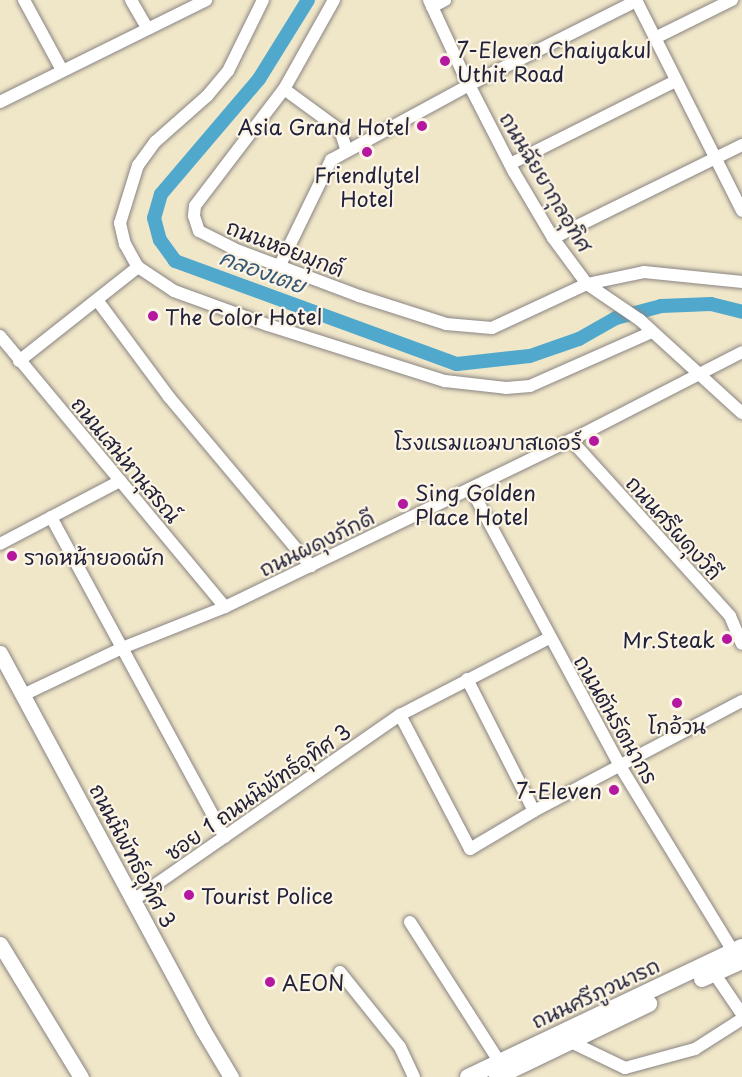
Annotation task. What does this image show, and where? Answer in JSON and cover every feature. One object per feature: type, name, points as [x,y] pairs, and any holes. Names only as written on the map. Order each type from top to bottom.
[{"type":"main road","name":"ถนนศรีภูวนารถ","points":[[468,1077],[498,1069],[571,1041],[714,973],[739,956]]},
{"type":"main road","name":"ถนนศรีภูวนารถ","points":[[498,1069],[739,956]]},
{"type":"street","points":[[24,0],[62,70]]},
{"type":"street","points":[[131,0],[147,28]]},
{"type":"street","points":[[0,102],[206,0]]},
{"type":"street","points":[[263,0],[228,71],[207,96],[155,142],[138,165],[120,223],[125,244],[138,267],[174,291],[445,381],[506,388],[530,386],[652,332]]},
{"type":"street","name":"ถนนหอยมุกต์","points":[[334,0],[284,89],[195,206],[194,216],[199,231],[213,240],[359,296],[446,324],[492,328],[587,285],[644,272],[742,282]]},
{"type":"street","points":[[431,3],[445,0]]},
{"type":"street","points":[[655,38],[732,0]]},
{"type":"street","points":[[280,265],[331,160],[469,85],[636,1],[742,211]]},
{"type":"street","name":"ถนนฉัยยากุลอุทิศ","points":[[431,3],[469,85],[510,164],[553,238],[587,285],[640,320],[697,375]]},
{"type":"street","points":[[510,164],[676,81]]},
{"type":"street","points":[[284,89],[340,130],[347,151]]},
{"type":"street","points":[[553,238],[742,145]]},
{"type":"street","points":[[20,361],[138,267]]},
{"type":"street","points":[[97,300],[169,397],[311,566]]},
{"type":"street","name":"ถนนเสน่หานุสรณ์","points":[[0,336],[225,607]]},
{"type":"street","name":"ถนนผดุงภักดี","points":[[23,695],[122,648],[225,607],[311,566],[571,440],[742,352]]},
{"type":"street","points":[[697,375],[742,413]]},
{"type":"street","name":"ถนนศรีผดุงวิถี","points":[[571,440],[730,616],[742,644]]},
{"type":"street","points":[[0,544],[120,481]]},
{"type":"street","name":"ถนนตันรัตนากร","points":[[471,489],[549,638],[620,765],[739,956]]},
{"type":"street","points":[[51,517],[225,837]]},
{"type":"street","name":"ซอย 1 ถนนนิพัทธ์อุทิศ 3","points":[[135,899],[400,715],[549,638]]},
{"type":"street","name":"ถนนนิพัทธ์อุทิศ 3","points":[[0,653],[135,899],[203,1030],[231,1077]]},
{"type":"street","points":[[467,679],[534,811]]},
{"type":"street","points":[[400,715],[470,849],[534,811],[742,701]]},
{"type":"street","points":[[410,922],[498,1069]]},
{"type":"street","points":[[0,944],[81,1077]]},
{"type":"street","points":[[340,972],[400,1047],[414,1077]]},
{"type":"street","points":[[571,1041],[625,1068],[695,1049],[742,1017],[714,973]]},
{"type":"waterway","name":"คลองเตย","points":[[308,0],[259,79],[161,194],[154,218],[160,240],[175,261],[457,364],[530,356],[579,339],[616,318],[661,306],[711,304],[742,312]]},
{"type":"place","name":"7-Eleven Chaiyakul Uthit Road","points":[[445,61]]},
{"type":"place","name":"Asia Grand Hotel","points":[[422,126]]},
{"type":"place","name":"Friendlytel Hotel","points":[[367,152]]},
{"type":"place","name":"The Color Hotel","points":[[153,316]]},
{"type":"place","name":"โรงแรมแอมบาสเดอร์","points":[[594,441]]},
{"type":"place","name":"Sing Golden Place Hotel","points":[[403,504]]},
{"type":"place","name":"ราดหน้ายอดผัก","points":[[12,556]]},
{"type":"place","name":"Mr.Steak","points":[[727,639]]},
{"type":"place","name":"โกอ้วน","points":[[677,703]]},
{"type":"place","name":"7-Eleven","points":[[614,790]]},
{"type":"place","name":"Tourist Police","points":[[189,895]]},
{"type":"place","name":"AEON","points":[[270,982]]}]
